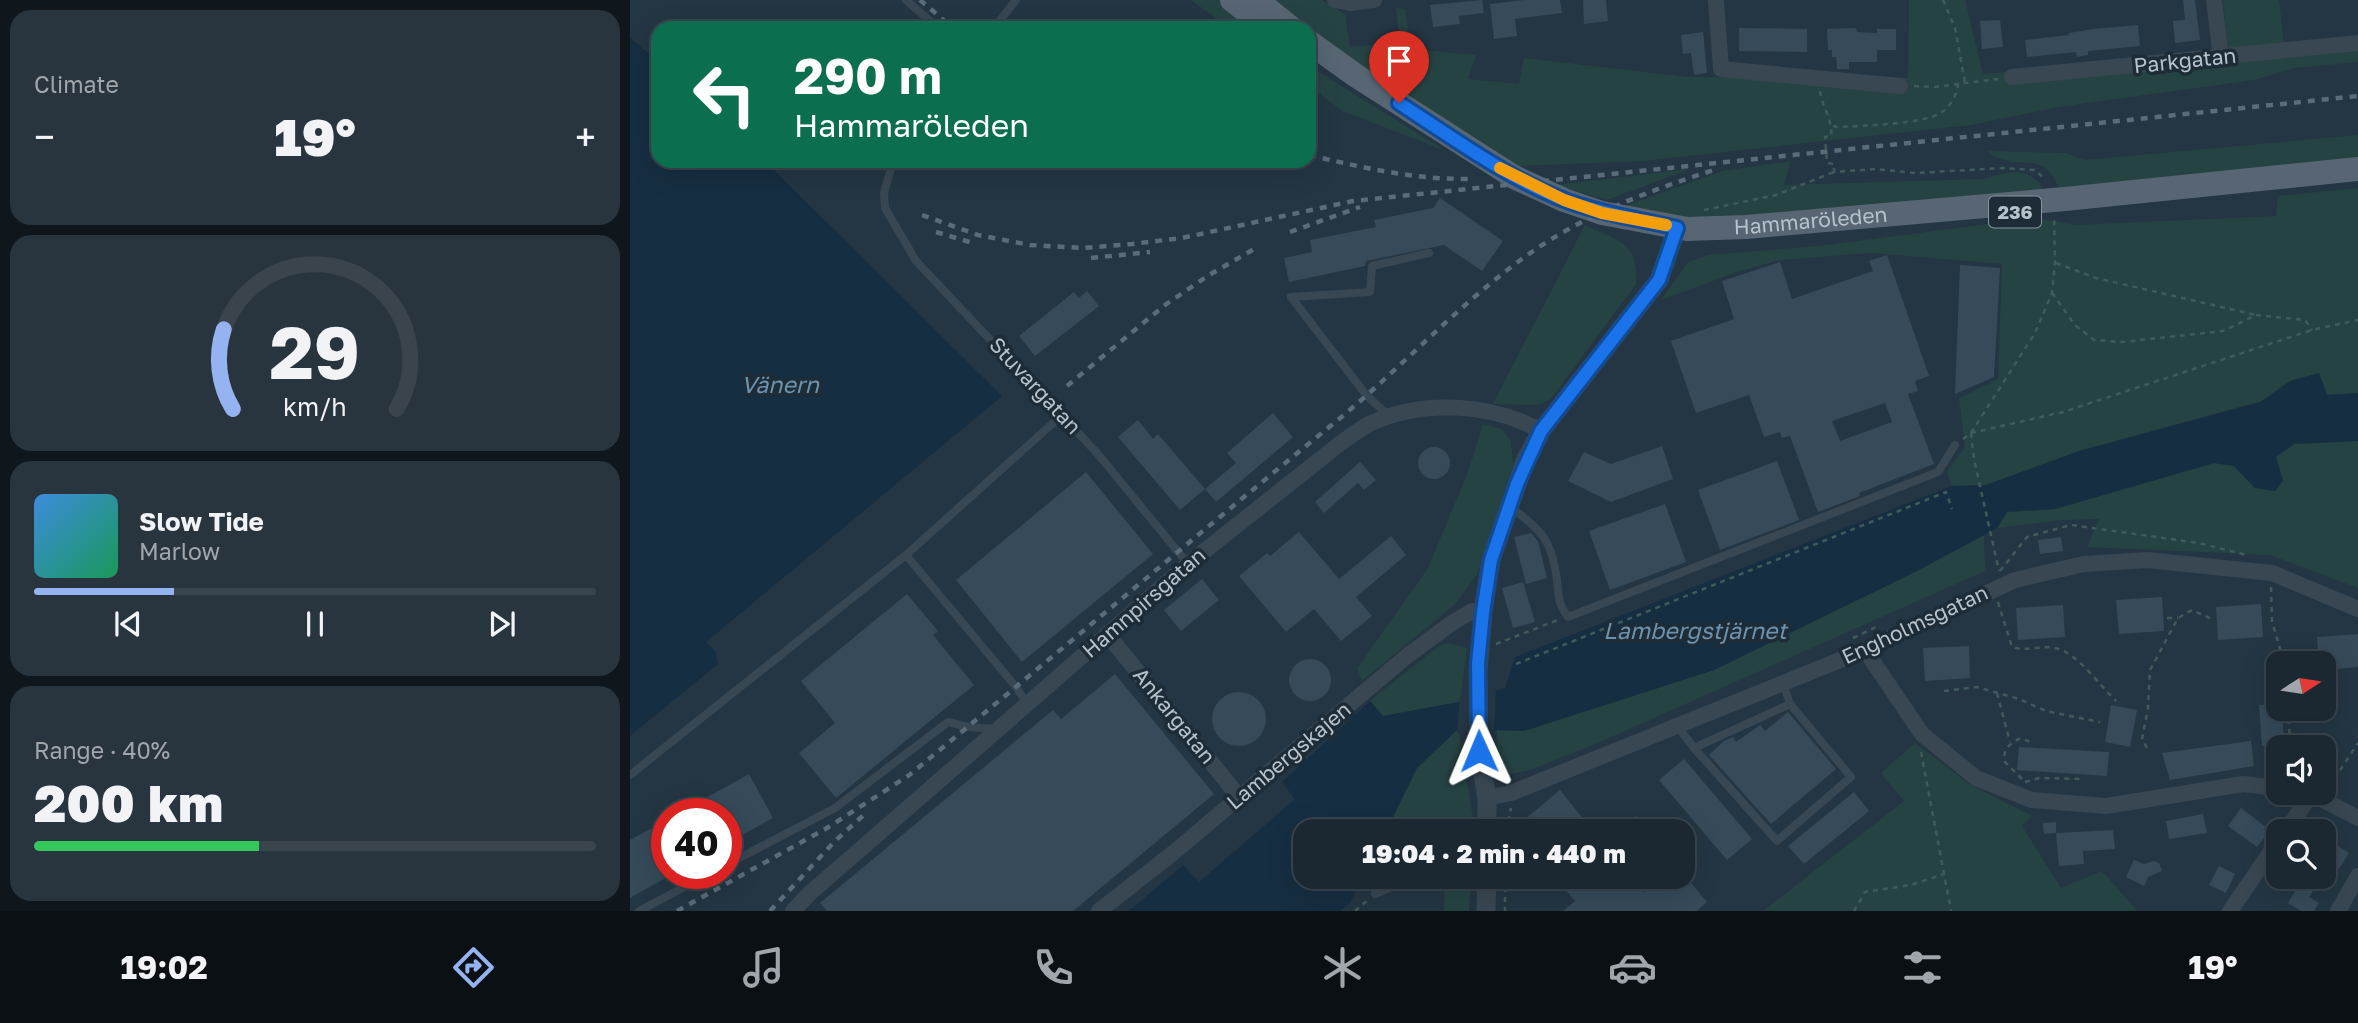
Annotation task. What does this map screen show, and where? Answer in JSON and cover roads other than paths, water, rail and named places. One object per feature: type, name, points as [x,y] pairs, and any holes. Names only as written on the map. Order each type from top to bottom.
[{"type":"main road","points":[[1232,0],[1259,21]]},
{"type":"main road","points":[[1257,0],[1282,21]]},
{"type":"main road","name":"Hammaröleden","points":[[1316,47],[1514,177],[1564,200],[1602,213],[1679,233],[2065,199],[2358,169]]},
{"type":"main road","name":"Hammaröleden","points":[[1316,62],[1500,179],[1549,204],[1588,219],[1679,233],[1746,238],[2358,180]]},
{"type":"street","points":[[1335,0],[1350,3],[1374,0]]},
{"type":"street","points":[[1716,0],[1721,69],[1900,86]]},
{"type":"street","points":[[2214,0],[2221,57]]},
{"type":"street","name":"Parkgatan","points":[[2012,77],[2358,43]]},
{"type":"street","points":[[1487,819],[1487,798],[1479,751],[1478,664],[1491,560],[1508,506],[1525,461],[1541,431],[1659,280],[1679,233]]},
{"type":"street","name":"Hamnpirsgatan","points":[[793,911],[809,894],[1188,564],[1342,442],[1368,425],[1390,416],[1433,410],[1478,409],[1509,417],[1541,431]]},
{"type":"street","name":"Engholmsgatan","points":[[1487,798],[1511,793],[1865,650],[1992,589],[2015,580],[2084,564],[2147,560],[2272,573],[2358,609]]},
{"type":"street","name":"Lambergskajen","points":[[1099,911],[1240,798],[1408,656],[1472,611],[1483,612]]},
{"type":"street","name":"Ankargatan","points":[[1107,634],[1240,798]]},
{"type":"street","points":[[1865,650],[1918,729],[1976,778],[2032,800],[2106,806],[2243,785],[2266,787]]},
{"type":"street","points":[[2329,805],[2358,818]]},
{"type":"street","points":[[2230,911],[2266,858]]},
{"type":"street","points":[[2338,911],[2358,876]]},
{"type":"street","points":[[1486,911],[1487,889]]},
{"type":"lane","points":[[906,0],[930,21]]},
{"type":"lane","points":[[1000,21],[1016,0]]},
{"type":"lane","name":"Stuvargatan","points":[[891,168],[884,194],[885,208],[916,261],[1097,453],[1188,564]]},
{"type":"lane","points":[[1390,416],[1367,396],[1291,297],[1370,292],[1372,266],[1429,253]]},
{"type":"lane","points":[[630,775],[906,555],[1062,415]]},
{"type":"lane","points":[[1508,506],[1536,526],[1551,550],[1558,604],[1568,617],[1938,472],[1955,445]]},
{"type":"lane","points":[[906,555],[1016,687],[1027,704]]},
{"type":"lane","points":[[1678,727],[1777,841],[1851,777],[1790,704],[1783,683]]},
{"type":"lane","points":[[1694,748],[1790,704]]},
{"type":"lane","points":[[742,856],[835,807],[948,722],[968,727],[998,729]]},
{"type":"lane","points":[[639,911],[681,889]]},
{"type":"lane","points":[[1373,896],[1388,889]]},
{"type":"water","name":"Vänern","points":[[630,38],[651,55],[651,168],[772,168],[1002,396],[706,642],[716,652],[718,664],[630,736]]},
{"type":"water","name":"Lambergstjärnet","points":[[2319,373],[2327,395],[2358,393],[2358,441],[2294,444],[2276,457],[2283,481],[2275,491],[2255,488],[2234,466],[2214,463],[2055,509],[2007,512],[1997,528],[1917,571],[1714,670],[1524,731],[1458,729],[1417,768],[1392,819],[1293,819],[1293,889],[1357,889],[1350,903],[1340,911],[1129,911],[1183,865],[1199,882],[1295,799],[1282,782],[1370,701],[1383,716],[1459,702],[1505,688],[1515,657],[1952,486],[1986,485],[2079,451],[2261,402],[2290,381]]},
{"type":"railway","points":[[920,0],[945,21]]},
{"type":"railway","points":[[922,215],[978,235],[1030,245],[1083,248],[1132,244],[1182,238],[1353,201],[2358,96]]},
{"type":"railway","points":[[1316,157],[1411,175],[1473,179]]},
{"type":"railway","points":[[677,911],[827,828],[908,776],[1339,419],[1477,294],[1526,256],[1571,228],[1618,205],[1717,169]]},
{"type":"railway","points":[[1290,232],[1360,207]]},
{"type":"railway","points":[[936,232],[973,243]]},
{"type":"railway","points":[[1067,386],[1165,305],[1254,249]]},
{"type":"railway","points":[[1091,258],[1150,252]]},
{"type":"railway","points":[[770,911],[835,841],[867,812]]}]
